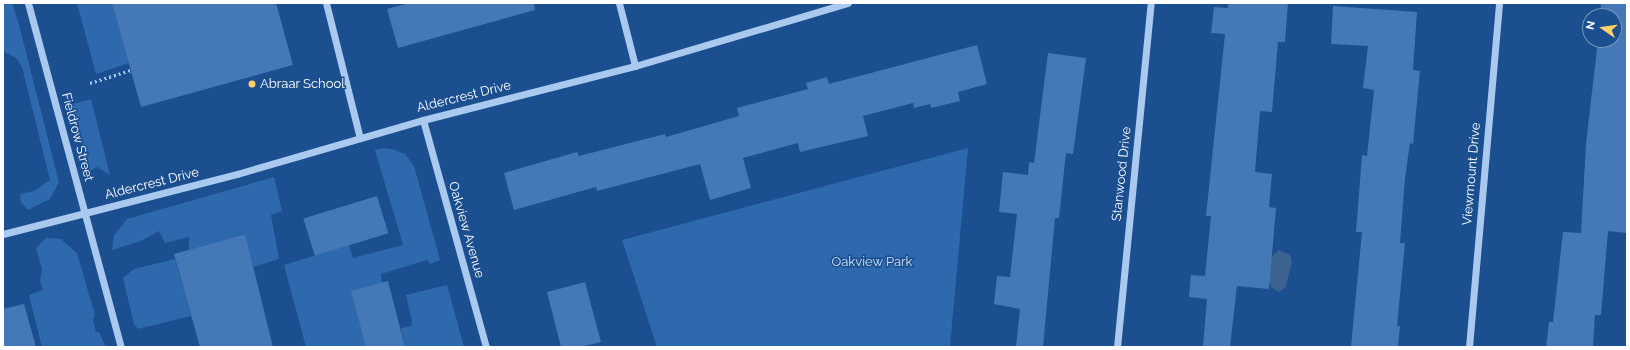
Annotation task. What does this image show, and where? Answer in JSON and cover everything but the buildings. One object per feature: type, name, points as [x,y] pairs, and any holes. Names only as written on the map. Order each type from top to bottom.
[{"type":"street","name":"Fieldrow Street","points":[[28,3],[121,347]]},
{"type":"street","points":[[326,3],[360,138]]},
{"type":"street","points":[[619,3],[635,66]]},
{"type":"street","name":"Aldercrest Drive","points":[[3,234],[237,174],[423,120],[635,66],[848,3]]},
{"type":"street","name":"Stanwood Drive","points":[[1116,347],[1151,3]]},
{"type":"street","name":"Viewmount Drive","points":[[1469,347],[1499,3]]},
{"type":"street","name":"Oakview Avenue","points":[[423,120],[486,347]]},
{"type":"path","points":[[90,83],[131,70]]},
{"type":"green space","points":[[6,3],[12,3],[18,21],[59,182],[50,199],[28,210],[21,202],[20,194],[34,191],[50,180],[22,67],[16,58],[3,51],[3,8]]},
{"type":"green space","points":[[77,3],[112,3],[129,63],[96,74]]},
{"type":"green space","points":[[91,99],[110,175],[97,167],[90,171],[73,107],[73,104]]},
{"type":"green space","points":[[383,148],[392,149],[405,154],[414,166],[440,260],[430,264],[427,260],[381,274],[382,283],[366,347],[306,347],[284,265],[349,245],[353,258],[403,245],[375,150]]},
{"type":"green space","name":"Oakview Park","points":[[968,148],[950,347],[657,347],[622,240]]},
{"type":"green space","points":[[274,177],[282,211],[271,215],[279,259],[253,267],[244,234],[189,250],[189,237],[165,243],[159,231],[141,241],[112,250],[114,235],[127,219]]},
{"type":"green space","points":[[46,238],[61,239],[77,253],[95,315],[93,320],[96,332],[99,332],[106,347],[42,347],[29,295],[43,290],[40,281],[42,269],[36,248]]},
{"type":"green space","points":[[175,259],[191,316],[138,329],[134,324],[123,278],[134,269]]},
{"type":"green space","points":[[447,285],[464,347],[405,347],[401,328],[411,326],[412,322],[406,295]]},
{"type":"shaded area","points":[[1279,250],[1290,255],[1292,261],[1286,287],[1279,292],[1271,287],[1269,280],[1270,258]]},
{"type":"place","name":"Abraar School","points":[[252,84]]}]
